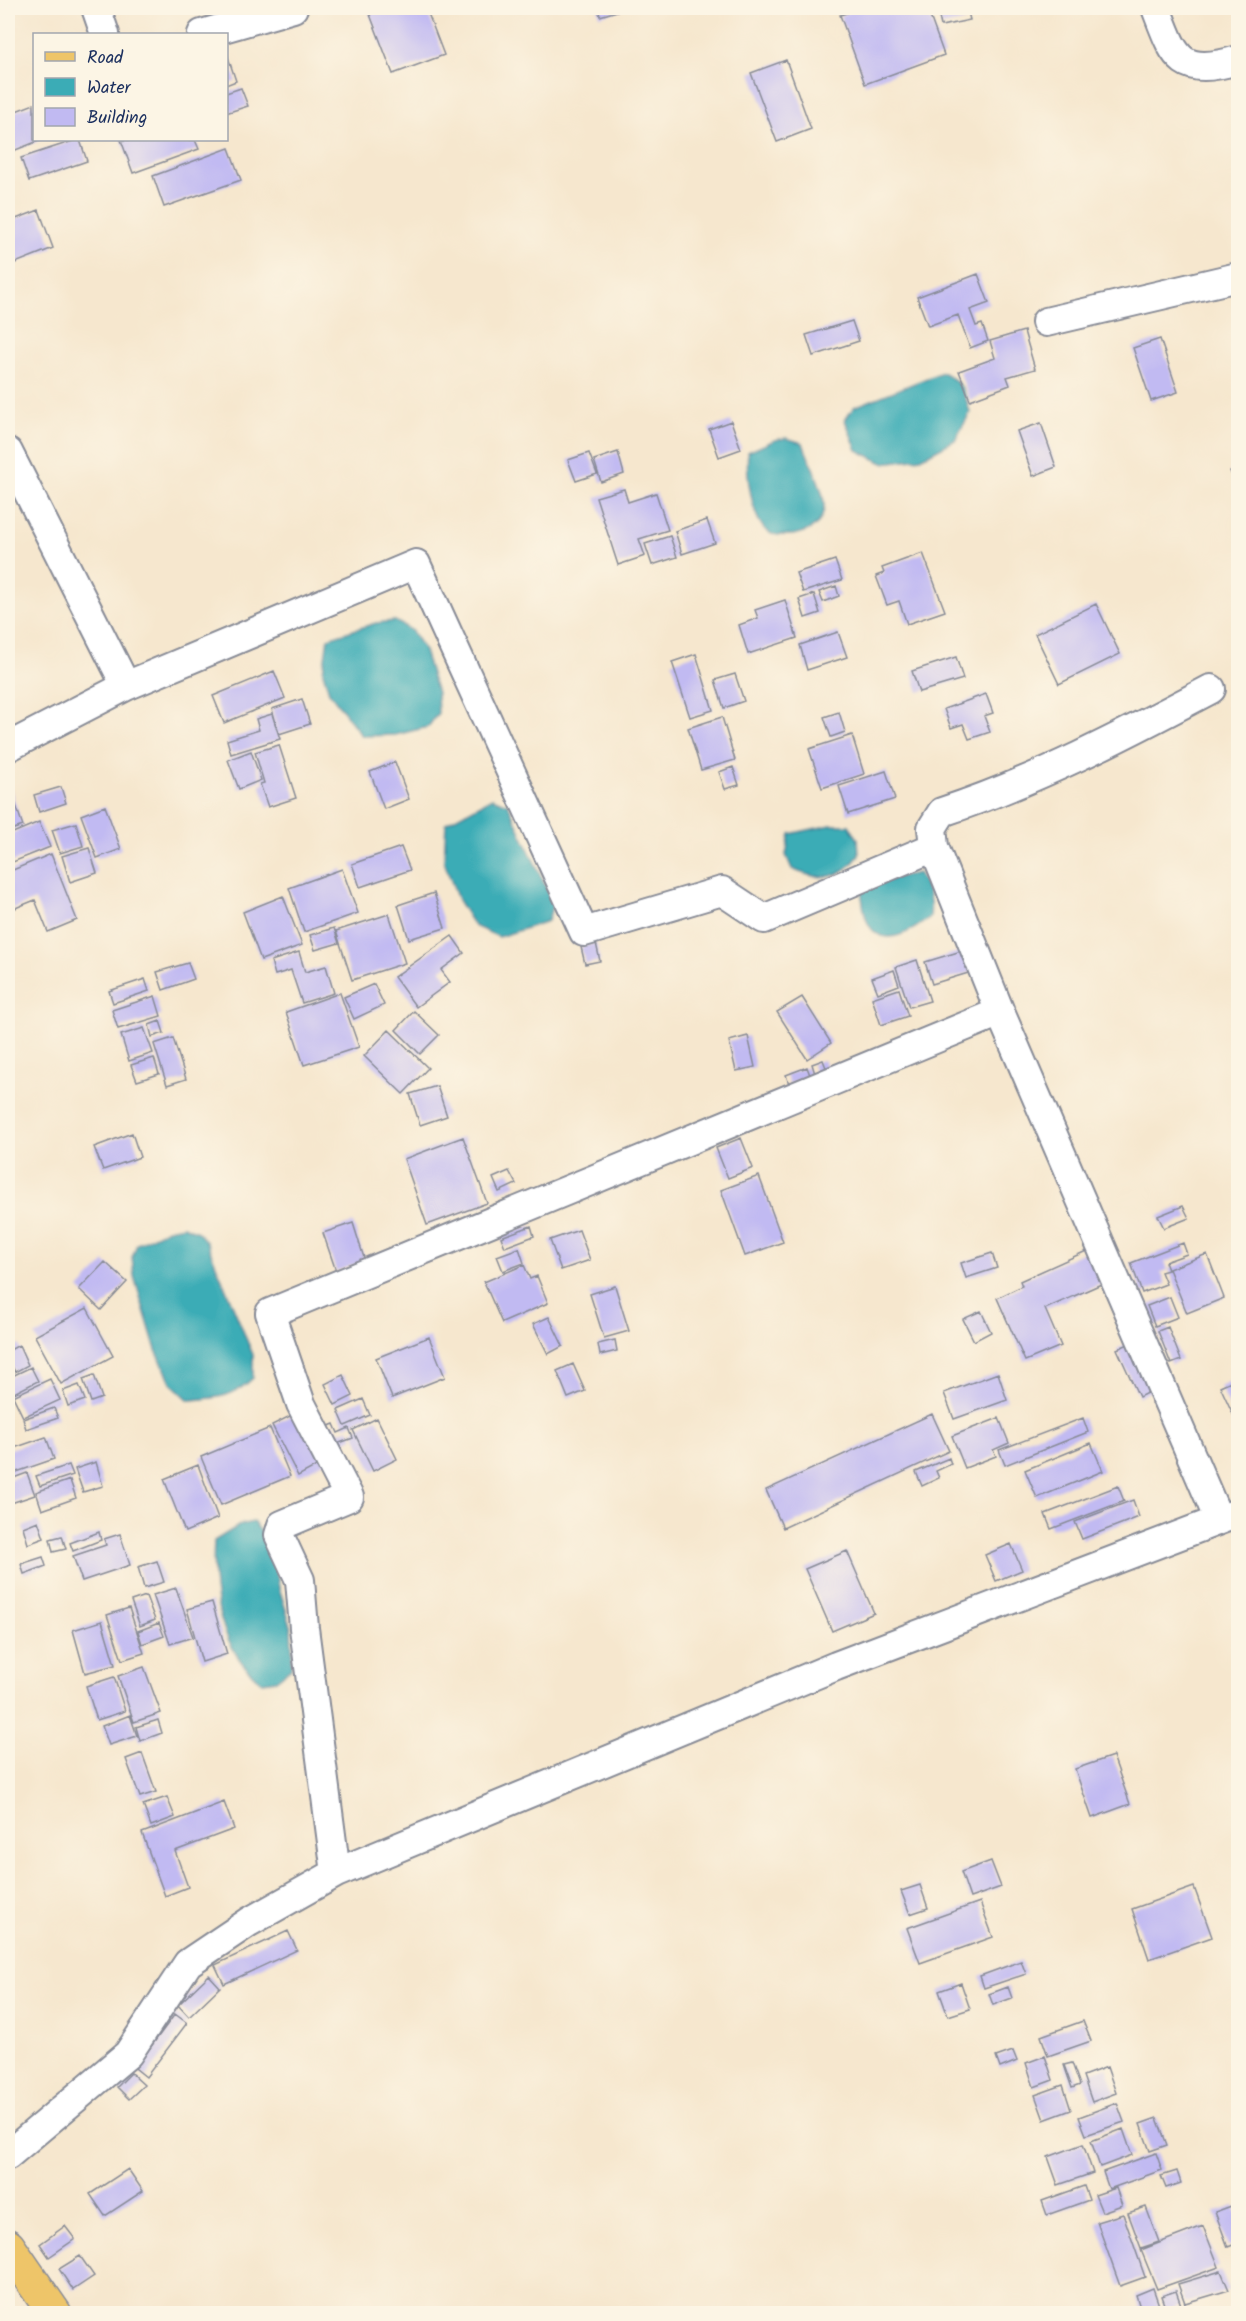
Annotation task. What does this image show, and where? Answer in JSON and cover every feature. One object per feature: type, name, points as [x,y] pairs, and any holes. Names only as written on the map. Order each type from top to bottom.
[{"type":"main road","points":[[8,2246],[56,2313]]},
{"type":"street","points":[[96,8],[105,33]]},
{"type":"street","points":[[206,33],[293,8]]},
{"type":"street","points":[[1156,8],[1172,49],[1185,63],[1203,66],[1239,60]]},
{"type":"street","points":[[1046,322],[1239,278]]},
{"type":"street","points":[[8,452],[126,686]]},
{"type":"street","points":[[8,747],[126,686],[416,564],[584,932],[722,891],[764,919],[934,847]]},
{"type":"street","points":[[8,2155],[128,2054],[188,1963],[249,1922],[336,1873],[836,1665],[1229,1517],[1000,1012],[934,847],[932,828],[942,812],[1101,747],[1210,689]]},
{"type":"street","points":[[336,1873],[304,1628],[300,1580],[279,1535],[282,1525],[350,1497],[301,1404],[270,1313],[1000,1012]]},
{"type":"water","points":[[942,372],[962,388],[970,413],[955,440],[921,458],[883,463],[857,450],[845,420],[854,407]]},
{"type":"water","points":[[786,438],[803,443],[821,488],[824,503],[821,518],[817,524],[805,532],[776,535],[764,527],[754,508],[749,483],[748,452],[775,440]]},
{"type":"water","points":[[395,621],[411,630],[423,648],[437,693],[438,713],[428,727],[395,735],[362,736],[329,692],[323,672],[328,638],[376,623]]},
{"type":"water","points":[[492,798],[508,804],[553,903],[548,921],[499,937],[474,926],[458,900],[444,861],[446,823]]},
{"type":"water","points":[[831,825],[849,825],[858,839],[859,855],[852,864],[837,874],[820,877],[792,869],[786,855],[790,834]]},
{"type":"water","points":[[918,873],[928,894],[930,917],[907,932],[890,937],[881,936],[868,923],[861,890],[898,877]]},
{"type":"water","points":[[183,1226],[198,1232],[207,1243],[253,1355],[253,1378],[238,1390],[224,1396],[189,1400],[172,1384],[156,1350],[134,1276],[132,1257],[137,1244],[168,1229]]},
{"type":"water","points":[[253,1522],[274,1551],[279,1588],[291,1626],[291,1668],[276,1680],[262,1682],[247,1669],[227,1637],[214,1579],[214,1541],[240,1525]]},
{"type":"building","points":[[382,8],[426,8],[444,55],[393,74],[369,12]]},
{"type":"building","points":[[598,8],[627,8],[600,16]]},
{"type":"building","points":[[862,8],[927,8],[944,55],[865,84],[840,15]]},
{"type":"building","points":[[937,8],[967,8],[970,20],[941,26]]},
{"type":"building","points":[[228,57],[236,81],[228,84]]},
{"type":"building","points":[[786,60],[811,129],[777,142],[751,73]]},
{"type":"building","points":[[241,88],[248,106],[228,112],[228,92]]},
{"type":"building","points":[[33,104],[33,141],[38,141],[8,153],[8,114]]},
{"type":"building","points":[[73,141],[80,141],[87,161],[29,181],[21,158]]},
{"type":"building","points":[[121,141],[195,141],[199,149],[133,173]]},
{"type":"building","points":[[229,148],[241,180],[164,207],[153,176]]},
{"type":"building","points":[[39,210],[53,248],[8,266],[8,222]]},
{"type":"building","points":[[978,274],[989,303],[970,310],[976,326],[982,324],[988,341],[970,348],[958,315],[928,326],[917,297]]},
{"type":"building","points":[[852,321],[859,341],[813,356],[806,335]]},
{"type":"building","points":[[1024,331],[1035,369],[1007,377],[1010,385],[970,400],[959,371],[995,358],[990,341]]},
{"type":"building","points":[[1160,339],[1178,392],[1151,401],[1133,348]]},
{"type":"building","points":[[731,421],[741,449],[719,457],[709,429]]},
{"type":"building","points":[[1041,423],[1056,467],[1033,476],[1017,431]]},
{"type":"building","points":[[618,452],[624,474],[601,482],[594,460]]},
{"type":"building","points":[[589,453],[597,474],[576,481],[568,460]]},
{"type":"building","points":[[1238,467],[1238,489],[1230,471]]},
{"type":"building","points":[[624,489],[628,502],[656,493],[668,530],[639,539],[645,556],[618,565],[596,497]]},
{"type":"building","points":[[707,520],[715,543],[682,554],[675,531]]},
{"type":"building","points":[[670,536],[677,557],[652,565],[645,544]]},
{"type":"building","points":[[923,553],[945,611],[907,624],[899,601],[887,605],[876,576],[884,573],[882,568]]},
{"type":"building","points":[[835,560],[842,580],[803,592],[796,573]]},
{"type":"building","points":[[836,586],[839,596],[823,602],[819,592]]},
{"type":"building","points":[[814,594],[820,613],[805,618],[799,599]]},
{"type":"building","points":[[785,600],[797,638],[748,654],[739,625],[758,618],[755,610]]},
{"type":"building","points":[[1096,604],[1120,654],[1059,684],[1035,634]]},
{"type":"building","points":[[838,632],[847,657],[807,670],[800,645]]},
{"type":"building","points":[[696,654],[713,710],[690,717],[672,662]]},
{"type":"building","points":[[956,657],[963,679],[919,692],[912,671]]},
{"type":"building","points":[[274,671],[285,698],[224,723],[213,696]]},
{"type":"building","points":[[735,674],[744,701],[724,708],[715,680]]},
{"type":"building","points":[[986,694],[993,713],[984,716],[990,732],[969,739],[963,724],[951,728],[944,709]]},
{"type":"building","points":[[302,699],[310,724],[279,734],[272,709]]},
{"type":"building","points":[[839,712],[845,732],[831,737],[824,717]]},
{"type":"building","points":[[272,714],[280,739],[231,754],[227,740],[259,730],[256,719]]},
{"type":"building","points":[[722,717],[735,760],[701,770],[688,728]]},
{"type":"building","points":[[852,735],[864,774],[822,788],[809,749]]},
{"type":"building","points":[[279,745],[296,798],[268,807],[260,784],[264,783],[255,752]]},
{"type":"building","points":[[251,751],[261,780],[239,789],[228,760]]},
{"type":"building","points":[[395,762],[409,799],[384,809],[370,772]]},
{"type":"building","points":[[733,767],[739,785],[725,789],[719,772]]},
{"type":"building","points":[[886,771],[895,799],[848,814],[839,786]]},
{"type":"building","points":[[8,782],[23,826],[8,831]]},
{"type":"building","points":[[61,787],[66,803],[39,812],[34,795]]},
{"type":"building","points":[[105,806],[121,849],[97,858],[81,815]]},
{"type":"building","points":[[39,822],[50,847],[8,864],[8,835]]},
{"type":"building","points":[[76,823],[83,846],[60,853],[52,830]]},
{"type":"building","points":[[401,847],[410,870],[360,887],[352,864]]},
{"type":"building","points":[[89,848],[97,873],[70,882],[62,856]]},
{"type":"building","points":[[51,854],[77,920],[48,932],[35,900],[13,909],[8,895],[8,872]]},
{"type":"building","points":[[342,869],[358,913],[304,932],[289,888]]},
{"type":"building","points":[[434,893],[445,928],[409,939],[398,905]]},
{"type":"building","points":[[283,896],[302,945],[261,960],[243,912]]},
{"type":"building","points":[[389,914],[405,963],[352,980],[336,931]]},
{"type":"building","points":[[334,928],[339,943],[315,950],[310,935]]},
{"type":"building","points":[[452,936],[464,953],[441,970],[450,982],[416,1007],[394,977]]},
{"type":"building","points":[[596,943],[600,961],[585,964],[581,947]]},
{"type":"building","points":[[968,949],[975,971],[932,984],[925,962]]},
{"type":"building","points":[[299,952],[305,972],[326,966],[334,993],[302,1003],[291,970],[275,975],[271,961]]},
{"type":"building","points":[[917,960],[930,1001],[909,1007],[896,967]]},
{"type":"building","points":[[188,963],[194,979],[163,990],[157,972]]},
{"type":"building","points":[[894,970],[899,985],[878,993],[872,978]]},
{"type":"building","points":[[145,979],[149,991],[113,1003],[109,991]]},
{"type":"building","points":[[374,984],[384,1005],[354,1019],[344,997]]},
{"type":"building","points":[[899,989],[908,1016],[881,1025],[872,998]]},
{"type":"building","points":[[340,993],[359,1047],[304,1065],[286,1012]]},
{"type":"building","points":[[155,996],[161,1016],[118,1029],[112,1010]]},
{"type":"building","points":[[802,997],[831,1043],[807,1059],[777,1012]]},
{"type":"building","points":[[414,1011],[439,1035],[420,1054],[396,1030]]},
{"type":"building","points":[[160,1021],[164,1033],[152,1037],[149,1025]]},
{"type":"building","points":[[144,1028],[153,1053],[129,1061],[121,1035]]},
{"type":"building","points":[[389,1030],[428,1068],[403,1094],[364,1056]]},
{"type":"building","points":[[748,1036],[755,1067],[736,1071],[729,1041]]},
{"type":"building","points":[[173,1038],[186,1079],[167,1085],[154,1044]]},
{"type":"building","points":[[154,1058],[159,1074],[137,1081],[131,1065]]},
{"type":"building","points":[[823,1060],[827,1070],[815,1074],[812,1064]]},
{"type":"building","points":[[807,1067],[810,1075],[789,1084],[786,1075]]},
{"type":"building","points":[[437,1086],[447,1116],[420,1125],[410,1094]]},
{"type":"building","points":[[132,1133],[140,1157],[103,1170],[94,1147]]},
{"type":"building","points":[[463,1137],[487,1203],[427,1225],[404,1159]]},
{"type":"building","points":[[741,1138],[753,1168],[728,1178],[716,1148]]},
{"type":"building","points":[[509,1171],[516,1184],[499,1192],[493,1178]]},
{"type":"building","points":[[759,1176],[783,1242],[745,1256],[721,1190]]},
{"type":"building","points":[[1183,1206],[1189,1218],[1164,1228],[1158,1216]]},
{"type":"building","points":[[353,1223],[365,1261],[336,1271],[323,1233]]},
{"type":"building","points":[[531,1226],[534,1236],[505,1247],[501,1237]]},
{"type":"building","points":[[579,1230],[590,1260],[561,1270],[550,1240]]},
{"type":"building","points":[[1183,1243],[1187,1254],[1165,1262],[1168,1270],[1161,1272],[1166,1284],[1142,1293],[1131,1263]]},
{"type":"building","points":[[519,1248],[524,1263],[503,1271],[497,1256]]},
{"type":"building","points":[[1093,1248],[1108,1281],[1045,1309],[1061,1346],[1025,1361],[997,1298],[1022,1286],[1020,1281]]},
{"type":"building","points":[[992,1253],[997,1268],[966,1278],[961,1263]]},
{"type":"building","points":[[1207,1254],[1224,1298],[1187,1313],[1169,1269]]},
{"type":"building","points":[[105,1262],[127,1282],[101,1310],[79,1289]]},
{"type":"building","points":[[524,1265],[530,1279],[537,1276],[548,1303],[502,1323],[484,1282]]},
{"type":"building","points":[[615,1286],[629,1331],[604,1338],[590,1294]]},
{"type":"building","points":[[1170,1297],[1178,1317],[1155,1326],[1147,1306]]},
{"type":"building","points":[[87,1308],[113,1356],[61,1384],[35,1336]]},
{"type":"building","points":[[981,1311],[991,1332],[974,1341],[963,1319]]},
{"type":"building","points":[[549,1317],[563,1346],[548,1354],[533,1324]]},
{"type":"building","points":[[1168,1327],[1181,1360],[1171,1364],[1158,1331]]},
{"type":"building","points":[[429,1337],[445,1377],[392,1398],[376,1358]]},
{"type":"building","points":[[615,1340],[617,1351],[600,1355],[598,1344]]},
{"type":"building","points":[[1138,1340],[1159,1387],[1139,1397],[1117,1349]]},
{"type":"building","points":[[19,1345],[28,1365],[15,1372],[8,1361],[8,1351]]},
{"type":"building","points":[[573,1364],[585,1391],[568,1398],[557,1371]]},
{"type":"building","points":[[31,1367],[38,1381],[8,1396],[8,1378]]},
{"type":"building","points":[[998,1373],[1007,1400],[954,1419],[944,1393]]},
{"type":"building","points":[[94,1375],[102,1398],[91,1402],[83,1379]]},
{"type":"building","points":[[343,1375],[353,1396],[335,1405],[325,1384]]},
{"type":"building","points":[[1238,1378],[1238,1425],[1220,1386]]},
{"type":"building","points":[[50,1379],[60,1400],[23,1417],[13,1396]]},
{"type":"building","points":[[79,1385],[85,1400],[68,1406],[63,1391]]},
{"type":"building","points":[[363,1399],[370,1415],[345,1426],[338,1410]]},
{"type":"building","points":[[54,1408],[58,1418],[26,1429],[23,1419]]},
{"type":"building","points":[[300,1411],[326,1461],[298,1476],[272,1425]]},
{"type":"building","points":[[932,1414],[949,1451],[783,1528],[766,1490]]},
{"type":"building","points":[[377,1418],[397,1459],[373,1471],[353,1430]]},
{"type":"building","points":[[999,1418],[1009,1443],[993,1450],[996,1456],[965,1468],[952,1436]]},
{"type":"building","points":[[1083,1418],[1088,1432],[1005,1465],[999,1450]]},
{"type":"building","points":[[334,1424],[338,1433],[349,1428],[353,1438],[326,1448],[319,1430]]},
{"type":"building","points":[[270,1428],[290,1476],[221,1505],[201,1457]]},
{"type":"building","points":[[46,1437],[54,1459],[8,1475],[8,1450]]},
{"type":"building","points":[[1091,1443],[1103,1471],[1037,1498],[1025,1470]]},
{"type":"building","points":[[949,1458],[951,1464],[936,1471],[939,1478],[922,1486],[916,1472]]},
{"type":"building","points":[[96,1462],[103,1486],[83,1492],[75,1469]]},
{"type":"building","points":[[69,1465],[73,1475],[40,1486],[36,1476]]},
{"type":"building","points":[[198,1465],[218,1518],[185,1532],[164,1479]]},
{"type":"building","points":[[27,1473],[35,1495],[11,1503],[8,1480]]},
{"type":"building","points":[[70,1480],[76,1498],[42,1510],[36,1492]]},
{"type":"building","points":[[1118,1486],[1124,1501],[1051,1529],[1045,1514]]},
{"type":"building","points":[[1133,1500],[1139,1517],[1082,1539],[1075,1522]]},
{"type":"building","points":[[38,1521],[44,1538],[28,1544],[23,1527]]},
{"type":"building","points":[[99,1532],[101,1540],[73,1551],[70,1543]]},
{"type":"building","points":[[120,1534],[130,1565],[82,1581],[73,1556],[106,1545],[104,1539]]},
{"type":"building","points":[[62,1536],[66,1549],[53,1552],[50,1539]]},
{"type":"building","points":[[1011,1544],[1022,1570],[996,1581],[985,1555]]},
{"type":"building","points":[[847,1551],[874,1613],[832,1631],[805,1569]]},
{"type":"building","points":[[43,1557],[46,1566],[24,1574],[21,1564]]},
{"type":"building","points":[[157,1561],[164,1582],[144,1588],[138,1567]]},
{"type":"building","points":[[176,1588],[193,1637],[170,1644],[153,1595]]},
{"type":"building","points":[[146,1596],[155,1620],[140,1626],[131,1601]]},
{"type":"building","points":[[212,1602],[227,1654],[202,1662],[187,1609]]},
{"type":"building","points":[[129,1608],[144,1653],[122,1660],[107,1615]]},
{"type":"building","points":[[102,1621],[115,1665],[85,1673],[73,1630]]},
{"type":"building","points":[[159,1623],[164,1636],[142,1644],[138,1631]]},
{"type":"building","points":[[144,1667],[161,1713],[134,1722],[118,1676]]},
{"type":"building","points":[[114,1677],[125,1711],[97,1720],[86,1686]]},
{"type":"building","points":[[130,1715],[137,1736],[109,1745],[102,1726]]},
{"type":"building","points":[[158,1720],[162,1733],[140,1741],[136,1727]]},
{"type":"building","points":[[142,1753],[156,1792],[140,1797],[126,1759]]},
{"type":"building","points":[[1113,1756],[1130,1804],[1092,1818],[1075,1769]]},
{"type":"building","points":[[167,1797],[175,1817],[151,1826],[143,1805]]},
{"type":"building","points":[[224,1802],[234,1829],[175,1851],[188,1887],[165,1896],[142,1833]]},
{"type":"building","points":[[991,1861],[1001,1887],[970,1898],[961,1872]]},
{"type":"building","points":[[920,1885],[928,1908],[910,1914],[901,1891]]},
{"type":"building","points":[[1194,1887],[1212,1937],[1149,1959],[1132,1909]]},
{"type":"building","points":[[980,1902],[993,1937],[920,1963],[907,1928]]},
{"type":"building","points":[[288,1931],[297,1950],[224,1984],[215,1965]]},
{"type":"building","points":[[1021,1961],[1026,1974],[984,1988],[980,1976]]},
{"type":"building","points":[[209,1975],[220,1987],[189,2017],[178,2005]]},
{"type":"building","points":[[961,1983],[970,2009],[948,2016],[939,1991]]},
{"type":"building","points":[[1008,1987],[1012,1998],[993,2005],[989,1994]]},
{"type":"building","points":[[175,2014],[187,2023],[146,2077],[135,2068]]},
{"type":"building","points":[[1083,2021],[1091,2041],[1048,2056],[1041,2036]]},
{"type":"building","points":[[1013,2051],[1017,2061],[1000,2068],[996,2057]]},
{"type":"building","points":[[1045,2056],[1053,2080],[1034,2087],[1026,2063]]},
{"type":"building","points":[[1072,2063],[1080,2085],[1072,2088],[1064,2065]]},
{"type":"building","points":[[1107,2067],[1116,2093],[1092,2102],[1083,2076]]},
{"type":"building","points":[[131,2073],[144,2085],[129,2099],[117,2087]]},
{"type":"building","points":[[1063,2085],[1071,2110],[1044,2120],[1035,2095]]},
{"type":"building","points":[[1117,2103],[1124,2122],[1086,2135],[1079,2117]]},
{"type":"building","points":[[1157,2118],[1167,2145],[1150,2151],[1140,2124]]},
{"type":"building","points":[[1123,2129],[1132,2155],[1100,2167],[1091,2141]]},
{"type":"building","points":[[1083,2144],[1093,2173],[1058,2185],[1048,2157]]},
{"type":"building","points":[[1156,2153],[1162,2170],[1109,2189],[1103,2172]]},
{"type":"building","points":[[128,2169],[143,2191],[105,2216],[90,2194]]},
{"type":"building","points":[[1177,2171],[1181,2183],[1166,2188],[1161,2176]]},
{"type":"building","points":[[1084,2186],[1089,2200],[1047,2215],[1042,2201]]},
{"type":"building","points":[[1116,2188],[1122,2205],[1102,2212],[1095,2195]]},
{"type":"building","points":[[1234,2205],[1238,2216],[1238,2243],[1228,2247],[1215,2212]]},
{"type":"building","points":[[1146,2207],[1159,2242],[1141,2248],[1128,2213]]},
{"type":"building","points":[[1123,2214],[1145,2277],[1120,2286],[1097,2222]]},
{"type":"building","points":[[65,2226],[75,2239],[49,2257],[40,2244]]},
{"type":"building","points":[[1203,2226],[1219,2267],[1157,2289],[1141,2250]]},
{"type":"building","points":[[80,2256],[94,2276],[73,2290],[59,2269]]},
{"type":"building","points":[[1221,2271],[1229,2290],[1185,2303],[1178,2284]]},
{"type":"building","points":[[1153,2288],[1162,2314],[1142,2314],[1136,2295]]},
{"type":"building","points":[[1176,2291],[1181,2305],[1166,2310],[1161,2296]]}]
